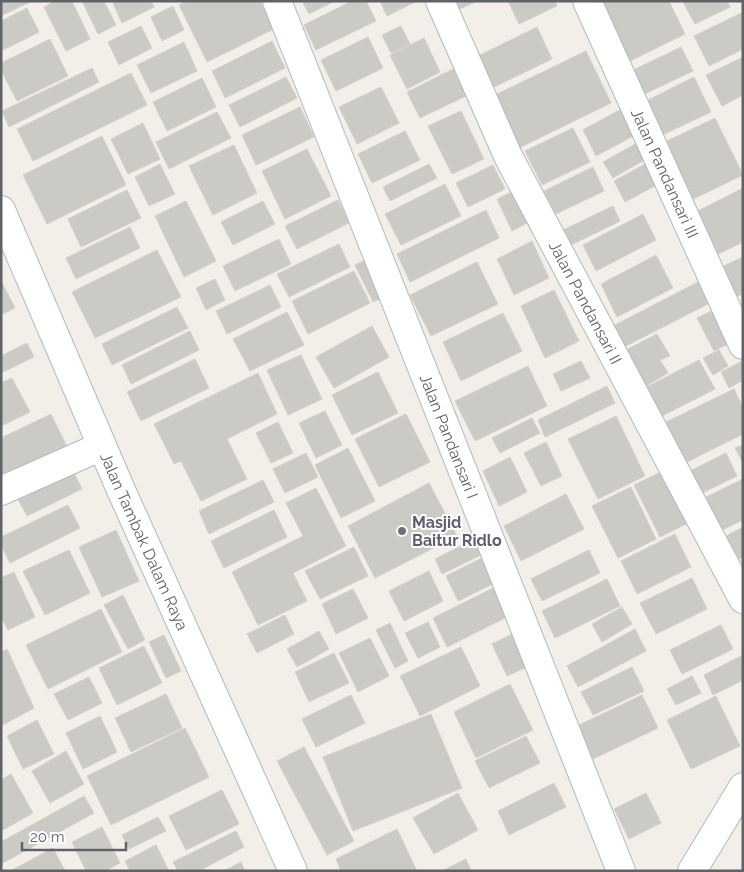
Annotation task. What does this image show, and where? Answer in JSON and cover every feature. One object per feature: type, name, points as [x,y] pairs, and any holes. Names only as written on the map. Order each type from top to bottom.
[{"type":"street","name":"Jalan Pandansari I","points":[[277,1],[621,871]]},
{"type":"street","name":"Jalan Pandansari II","points":[[440,1],[508,156],[743,598]]},
{"type":"street","name":"Jalan Pandansari III","points":[[586,1],[743,345]]},
{"type":"street","name":"Jalan Tambak Dalam Raya","points":[[1,210],[133,517],[293,871]]},
{"type":"street","points":[[1,491],[102,446]]},
{"type":"street","points":[[692,871],[743,787]]},
{"type":"building","points":[[1,1],[32,1],[1,16]]},
{"type":"building","points":[[55,1],[72,1],[90,39],[66,51],[44,7]]},
{"type":"building","points":[[82,1],[104,1],[116,25],[98,34]]},
{"type":"building","points":[[112,1],[151,1],[154,7],[122,23]]},
{"type":"building","points":[[187,1],[260,1],[274,29],[207,62],[179,5]]},
{"type":"building","points":[[302,1],[335,1],[309,14]]},
{"type":"building","points":[[352,1],[366,1],[376,21],[316,50],[304,25]]},
{"type":"building","points":[[380,1],[417,1],[387,16]]},
{"type":"building","points":[[451,1],[477,1],[456,11]]},
{"type":"building","points":[[508,1],[555,1],[557,6],[519,24]]},
{"type":"building","points":[[596,1],[669,1],[685,34],[626,63]]},
{"type":"building","points":[[684,1],[727,1],[730,7],[695,24]]},
{"type":"building","points":[[173,6],[184,30],[162,41],[151,17]]},
{"type":"building","points":[[27,8],[39,32],[1,51],[1,21]]},
{"type":"building","points":[[743,12],[743,49],[709,66],[694,36]]},
{"type":"building","points":[[141,26],[152,48],[119,65],[108,42]]},
{"type":"building","points":[[401,26],[410,44],[391,53],[382,35]]},
{"type":"building","points":[[537,27],[552,59],[488,90],[472,59]]},
{"type":"building","points":[[368,37],[383,68],[336,91],[321,60]]},
{"type":"building","points":[[424,38],[440,72],[407,89],[390,55]]},
{"type":"building","points":[[50,39],[68,76],[17,101],[1,70],[1,63]]},
{"type":"building","points":[[272,41],[285,68],[225,98],[212,71]]},
{"type":"building","points":[[184,42],[197,71],[151,93],[137,65]]},
{"type":"building","points":[[681,47],[693,71],[638,97],[627,73]]},
{"type":"building","points":[[586,51],[611,103],[519,148],[493,96]]},
{"type":"building","points":[[743,57],[743,95],[722,106],[706,75]]},
{"type":"building","points":[[92,68],[99,82],[9,127],[2,111]]},
{"type":"building","points":[[453,69],[466,96],[420,118],[407,92]]},
{"type":"building","points":[[131,73],[147,105],[33,161],[17,129]]},
{"type":"building","points":[[286,77],[297,98],[240,127],[229,105]]},
{"type":"building","points":[[694,77],[711,112],[656,138],[640,104]]},
{"type":"building","points":[[202,78],[216,107],[167,131],[153,102]]},
{"type":"building","points":[[381,87],[399,123],[357,144],[339,107]]},
{"type":"building","points":[[300,107],[314,137],[256,165],[242,135]]},
{"type":"building","points":[[623,108],[637,134],[596,156],[583,130]]},
{"type":"building","points":[[461,111],[484,159],[452,174],[428,126]]},
{"type":"building","points":[[217,112],[231,138],[169,169],[156,142]]},
{"type":"building","points":[[715,118],[743,175],[691,200],[663,143]]},
{"type":"building","points":[[143,123],[160,159],[128,174],[111,139]]},
{"type":"building","points":[[573,128],[590,162],[542,185],[525,151]]},
{"type":"building","points":[[405,131],[420,160],[372,183],[358,154]]},
{"type":"building","points":[[102,136],[126,185],[47,224],[23,175]]},
{"type":"building","points":[[637,143],[646,159],[613,178],[603,162]]},
{"type":"building","points":[[234,145],[257,193],[213,215],[189,166]]},
{"type":"building","points":[[307,149],[331,196],[285,219],[262,171]]},
{"type":"building","points":[[647,163],[658,184],[625,202],[614,181]]},
{"type":"building","points":[[160,164],[175,194],[149,206],[135,177]]},
{"type":"building","points":[[429,164],[437,178],[390,201],[383,187]]},
{"type":"building","points":[[493,165],[505,189],[468,207],[456,183]]},
{"type":"building","points":[[593,167],[604,191],[556,214],[544,191]]},
{"type":"building","points":[[445,184],[461,216],[401,245],[385,214]]},
{"type":"building","points":[[743,188],[743,242],[708,259],[688,216]]},
{"type":"building","points":[[127,190],[141,218],[81,247],[68,219]]},
{"type":"building","points":[[514,191],[529,222],[512,231],[497,199]]},
{"type":"building","points":[[338,200],[349,223],[297,249],[285,226]]},
{"type":"building","points":[[186,201],[216,261],[184,277],[155,216]]},
{"type":"building","points":[[263,201],[275,224],[233,245],[221,222]]},
{"type":"building","points":[[613,206],[620,221],[569,246],[561,231]]},
{"type":"building","points":[[486,210],[499,238],[410,282],[397,254]]},
{"type":"building","points":[[643,214],[656,240],[596,271],[583,245]]},
{"type":"building","points":[[130,227],[140,248],[76,279],[66,258]]},
{"type":"building","points":[[279,239],[291,264],[235,291],[223,266]]},
{"type":"building","points":[[532,241],[549,278],[514,295],[497,259]]},
{"type":"building","points":[[339,244],[350,267],[289,297],[277,274]]},
{"type":"building","points":[[157,250],[181,297],[95,338],[72,292]]},
{"type":"building","points":[[656,255],[673,288],[617,317],[601,284]]},
{"type":"building","points":[[371,257],[389,295],[373,302],[355,265]]},
{"type":"building","points":[[743,257],[743,294],[729,300],[715,270]]},
{"type":"building","points":[[477,262],[498,304],[431,336],[410,295]]},
{"type":"building","points":[[354,271],[370,303],[308,334],[292,301]]},
{"type":"building","points":[[215,279],[225,300],[206,310],[196,288]]},
{"type":"building","points":[[1,281],[15,308],[1,315]]},
{"type":"building","points":[[698,282],[708,304],[622,348],[611,327]]},
{"type":"building","points":[[270,285],[281,307],[227,334],[216,311]]},
{"type":"building","points":[[554,290],[579,341],[545,358],[521,306]]},
{"type":"building","points":[[177,307],[188,328],[112,365],[102,344]]},
{"type":"building","points":[[719,307],[736,340],[714,351],[697,318]]},
{"type":"building","points":[[287,312],[304,345],[250,371],[233,339]]},
{"type":"building","points":[[503,313],[522,351],[461,381],[443,342]]},
{"type":"building","points":[[372,326],[389,357],[334,388],[316,357]]},
{"type":"building","points":[[190,331],[199,350],[131,384],[122,365]]},
{"type":"building","points":[[657,334],[670,356],[660,360],[668,373],[639,390],[620,353]]},
{"type":"building","points":[[27,343],[34,357],[1,373],[1,356]]},
{"type":"building","points":[[719,350],[728,366],[713,375],[703,358]]},
{"type":"building","points":[[301,355],[322,399],[288,415],[267,370]]},
{"type":"building","points":[[195,359],[209,388],[141,421],[127,392]]},
{"type":"building","points":[[699,360],[715,389],[654,420],[639,391]]},
{"type":"building","points":[[581,361],[590,378],[561,391],[553,374]]},
{"type":"building","points":[[742,361],[743,380],[729,388],[721,372]]},
{"type":"building","points":[[528,366],[547,406],[475,441],[455,401]]},
{"type":"building","points":[[378,372],[398,413],[352,435],[332,395]]},
{"type":"building","points":[[258,373],[277,414],[227,439],[247,479],[201,501],[181,461],[174,464],[154,424]]},
{"type":"building","points":[[12,378],[30,412],[1,426],[1,383]]},
{"type":"building","points":[[607,386],[615,403],[545,437],[538,420]]},
{"type":"building","points":[[734,389],[743,408],[743,434],[685,463],[666,422]]},
{"type":"building","points":[[325,411],[342,445],[316,458],[299,423]]},
{"type":"building","points":[[51,414],[69,451],[1,484],[1,438]]},
{"type":"building","points":[[406,414],[430,462],[379,487],[355,439]]},
{"type":"building","points":[[616,416],[645,476],[598,499],[568,439]]},
{"type":"building","points":[[532,418],[540,433],[500,453],[492,438]]},
{"type":"building","points":[[278,422],[293,453],[271,463],[256,433]]},
{"type":"building","points":[[546,442],[562,476],[541,486],[524,453]]},
{"type":"building","points":[[743,445],[743,463],[735,448]]},
{"type":"building","points":[[348,448],[375,501],[341,518],[315,465]]},
{"type":"building","points":[[306,453],[318,477],[285,493],[273,469]]},
{"type":"building","points":[[726,453],[737,476],[698,495],[686,473]]},
{"type":"building","points":[[510,457],[527,492],[499,506],[483,471]]},
{"type":"building","points":[[70,465],[82,489],[27,516],[14,492]]},
{"type":"building","points":[[669,468],[694,520],[660,537],[634,485]]},
{"type":"building","points":[[743,479],[743,520],[716,533],[700,500]]},
{"type":"building","points":[[263,480],[274,502],[209,534],[199,511]]},
{"type":"building","name":"Masjid Baitur Ridlo","points":[[429,483],[457,536],[375,578],[348,526]]},
{"type":"building","points":[[631,487],[656,539],[618,558],[592,506]]},
{"type":"building","points":[[316,488],[346,546],[293,573],[307,601],[258,625],[232,572],[303,536],[286,503]]},
{"type":"building","points":[[566,494],[584,529],[521,561],[504,526]]},
{"type":"building","points":[[68,505],[80,528],[10,563],[1,545],[1,537]]},
{"type":"building","points":[[274,510],[287,537],[224,568],[211,541]]},
{"type":"building","points":[[743,527],[743,557],[739,559],[726,536]]},
{"type":"building","points":[[116,530],[139,581],[102,597],[79,547]]},
{"type":"building","points":[[675,534],[691,567],[637,594],[621,561]]},
{"type":"building","points":[[481,536],[489,551],[442,574],[435,559]]},
{"type":"building","points":[[354,547],[368,576],[320,599],[305,571]]},
{"type":"building","points":[[69,550],[90,593],[45,615],[23,571]]},
{"type":"building","points":[[589,550],[600,573],[542,601],[531,579]]},
{"type":"building","points":[[486,556],[499,581],[458,601],[446,576]]},
{"type":"building","points":[[429,571],[443,601],[404,621],[389,591]]},
{"type":"building","points":[[14,572],[35,617],[8,630],[1,617],[1,578]]},
{"type":"building","points":[[692,578],[707,609],[656,634],[640,603]]},
{"type":"building","points":[[607,579],[620,606],[555,638],[542,611]]},
{"type":"building","points":[[499,585],[513,614],[447,647],[433,618]]},
{"type":"building","points":[[353,589],[368,618],[336,634],[322,604]]},
{"type":"building","points":[[123,595],[145,640],[128,649],[104,605]]},
{"type":"building","points":[[622,607],[632,624],[602,642],[592,624]]},
{"type":"building","points":[[101,609],[122,652],[48,689],[26,645]]},
{"type":"building","points":[[285,615],[294,634],[257,653],[247,634]]},
{"type":"building","points":[[428,622],[440,647],[418,658],[405,633]]},
{"type":"building","points":[[390,623],[408,661],[395,668],[376,630]]},
{"type":"building","points":[[721,625],[733,649],[682,674],[670,650]]},
{"type":"building","points":[[635,629],[646,651],[578,687],[567,666]]},
{"type":"building","points":[[319,631],[329,649],[297,667],[287,649]]},
{"type":"building","points":[[514,633],[529,666],[507,676],[492,644]]},
{"type":"building","points":[[164,635],[181,671],[166,678],[149,642]]},
{"type":"building","points":[[370,638],[389,676],[358,692],[339,653]]},
{"type":"building","points":[[144,646],[162,683],[117,705],[99,668]]},
{"type":"building","points":[[461,647],[480,686],[420,716],[400,676]]},
{"type":"building","points":[[7,649],[34,708],[1,726],[1,652]]},
{"type":"building","points":[[334,653],[349,683],[309,702],[295,672]]},
{"type":"building","points":[[741,656],[743,660],[743,680],[713,695],[704,675]]},
{"type":"building","points":[[632,667],[644,691],[593,715],[581,692]]},
{"type":"building","points":[[692,676],[701,693],[676,705],[667,689]]},
{"type":"building","points":[[89,677],[102,703],[68,720],[54,694]]},
{"type":"building","points":[[510,684],[533,730],[476,758],[454,712]]},
{"type":"building","points":[[166,694],[182,728],[131,752],[115,718]]},
{"type":"building","points":[[351,695],[365,723],[316,747],[302,719]]},
{"type":"building","points":[[642,695],[658,728],[593,759],[577,726]]},
{"type":"building","points":[[716,696],[740,746],[691,769],[667,720]]},
{"type":"building","points":[[431,714],[462,788],[353,831],[323,757]]},
{"type":"building","points":[[100,716],[117,752],[83,769],[66,733]]},
{"type":"building","points":[[37,720],[54,754],[23,769],[7,736]]},
{"type":"building","points":[[185,728],[209,777],[111,825],[87,776]]},
{"type":"building","points":[[526,736],[540,763],[489,788],[475,761]]},
{"type":"building","points":[[304,747],[354,841],[327,855],[277,761]]},
{"type":"building","points":[[66,751],[84,784],[50,803],[32,771]]},
{"type":"building","points":[[11,774],[33,813],[1,831],[1,780]]},
{"type":"building","points":[[554,783],[566,807],[509,835],[498,811]]},
{"type":"building","points":[[222,790],[239,824],[186,850],[169,816]]},
{"type":"building","points":[[458,793],[478,830],[434,854],[413,818]]},
{"type":"building","points":[[646,793],[661,823],[629,839],[614,809]]},
{"type":"building","points":[[84,796],[94,813],[1,864],[1,842]]},
{"type":"building","points":[[158,817],[166,831],[129,849],[122,835]]},
{"type":"building","points":[[102,827],[120,863],[105,871],[86,871],[72,842]]},
{"type":"building","points":[[397,829],[416,869],[412,871],[341,871],[336,859]]},
{"type":"building","points":[[236,831],[244,847],[199,871],[178,871],[173,862]]},
{"type":"building","points":[[156,845],[169,871],[130,871],[125,861]]},
{"type":"building","points":[[53,848],[65,871],[10,871]]},
{"type":"building","points":[[466,859],[471,871],[442,871]]},
{"type":"building","points":[[241,862],[245,871],[224,871]]},
{"type":"place","name":"Masjid Baitur Ridlo","points":[[402,531]]}]
